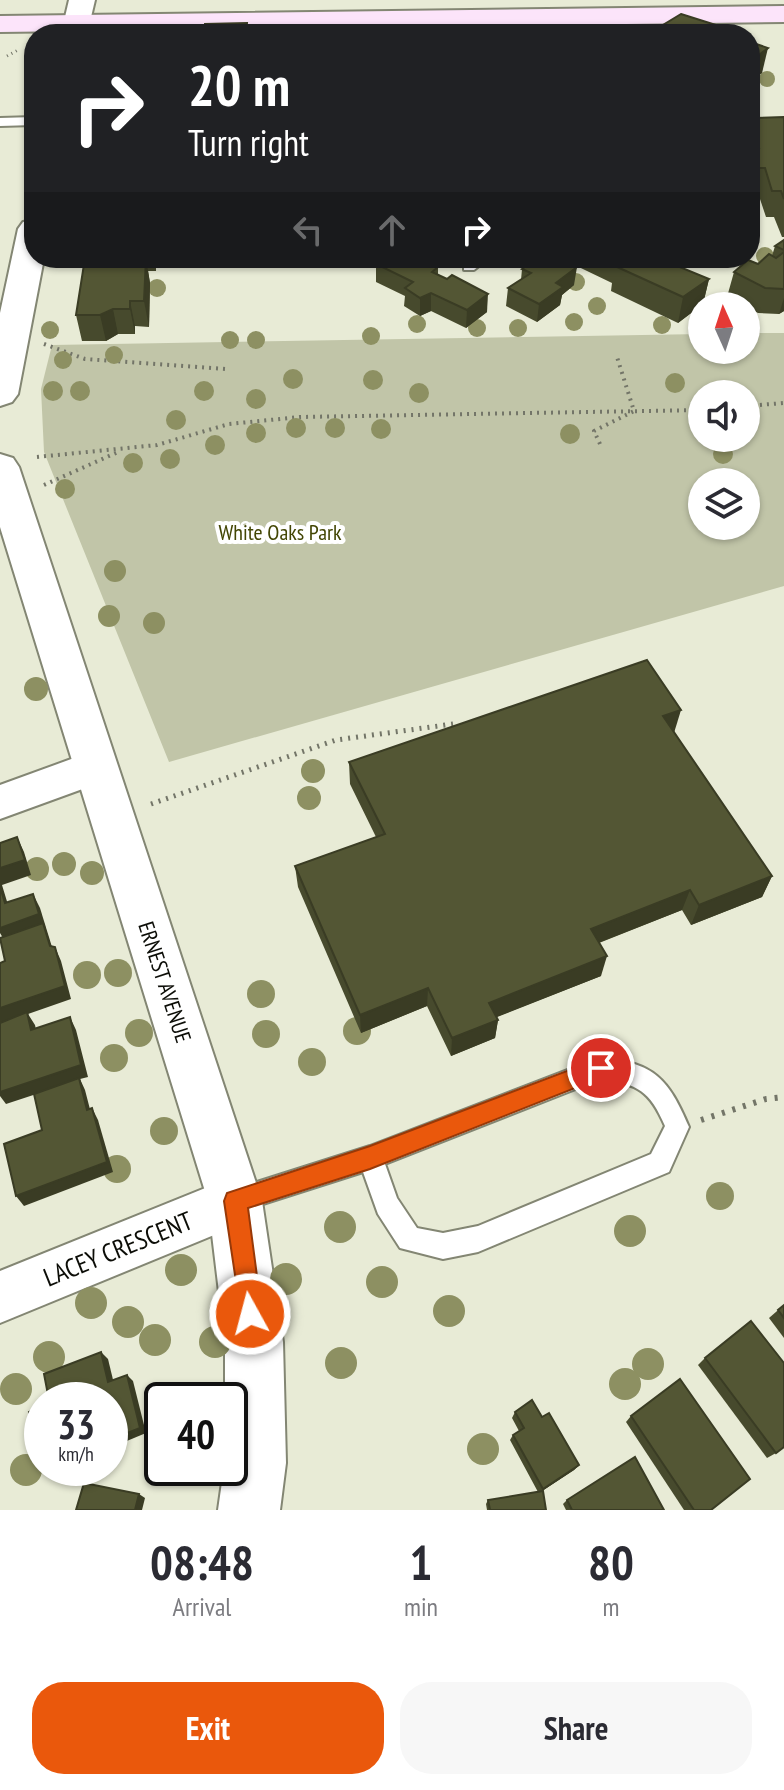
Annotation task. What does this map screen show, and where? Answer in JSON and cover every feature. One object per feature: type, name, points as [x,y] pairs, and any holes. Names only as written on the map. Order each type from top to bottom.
[{"type":"main road","points":[[0,24],[78,16],[542,0]]},
{"type":"main road","points":[[0,8],[78,16],[784,14]]},
{"type":"street","points":[[0,394],[26,268]]},
{"type":"street","name":"ERNEST AVENUE","points":[[19,462],[96,767],[235,1201],[254,1342],[255,1463],[249,1510]]},
{"type":"street","points":[[0,802],[96,767]]},
{"type":"street","name":"LACEY CRESCENT","points":[[0,1297],[235,1201]]},
{"type":"lane","points":[[0,122],[24,121]]},
{"type":"lane","points":[[235,1201],[370,1158],[601,1068],[638,1072],[663,1093],[677,1127],[660,1163],[478,1239],[443,1246],[409,1239],[387,1205],[370,1158]]},
{"type":"path","points":[[44,344],[85,359],[226,369]]},
{"type":"path","points":[[617,357],[634,411]]},
{"type":"path","points":[[760,405],[784,403]]},
{"type":"path","points":[[19,462],[157,445],[229,424],[300,417],[688,410]]},
{"type":"path","points":[[600,444],[594,431],[634,411]]},
{"type":"path","points":[[44,485],[122,450]]},
{"type":"path","points":[[151,804],[336,740],[453,724]]},
{"type":"path","points":[[677,1127],[766,1099],[784,1097]]},
{"type":"green space","name":"White Oaks Park","points":[[760,333],[784,333],[784,586],[169,762],[44,452],[41,389],[52,345],[688,334],[688,364],[760,364]]},
{"type":"building","points":[[681,14],[713,24],[665,24]]},
{"type":"building","points":[[784,117],[784,199],[781,191],[772,191],[765,168],[760,168],[760,118]]},
{"type":"building","points":[[784,240],[784,250],[775,246]]},
{"type":"building","points":[[784,252],[784,289],[765,288],[734,272],[739,268],[760,268],[760,262],[769,254],[776,258]]},
{"type":"building","points":[[83,268],[146,268],[144,301],[130,301],[130,309],[113,309],[100,315],[76,315]]},
{"type":"building","points":[[384,268],[437,268],[432,272],[447,279],[452,275],[488,294],[467,310],[431,293],[420,298],[405,288],[413,282]]},
{"type":"building","points":[[576,268],[556,283],[563,287],[539,304],[508,288],[531,273],[522,269]]},
{"type":"building","points":[[619,268],[682,268],[709,279],[683,297]]},
{"type":"building","points":[[647,660],[681,710],[663,716],[772,876],[699,905],[690,890],[591,929],[607,956],[489,1003],[498,1020],[452,1038],[428,988],[360,1015],[295,866],[385,834],[349,762]]},
{"type":"building","points":[[17,837],[25,860],[0,868],[0,843]]},
{"type":"building","points":[[0,887],[5,903],[33,894],[39,914],[0,928]]},
{"type":"building","points":[[43,923],[50,946],[55,947],[65,986],[0,1008],[0,963],[5,961],[0,938]]},
{"type":"building","points":[[27,1012],[31,1030],[70,1017],[81,1065],[0,1092],[0,1023]]},
{"type":"building","points":[[79,1078],[87,1110],[92,1108],[107,1162],[16,1196],[4,1144],[42,1130],[34,1094]]},
{"type":"building","points":[[751,1321],[784,1363],[784,1447],[776,1453],[705,1358]]},
{"type":"building","points":[[101,1352],[108,1382],[46,1382],[44,1374]]},
{"type":"building","points":[[127,1375],[140,1428],[128,1433],[128,1382],[108,1382]]},
{"type":"building","points":[[680,1379],[750,1479],[711,1510],[694,1510],[631,1416]]},
{"type":"building","points":[[532,1400],[542,1417],[549,1413],[579,1465],[543,1489],[513,1435],[524,1428],[515,1412]]},
{"type":"building","points":[[635,1457],[664,1510],[572,1510],[567,1500]]},
{"type":"building","points":[[83,1486],[139,1494],[135,1510],[76,1510]]},
{"type":"building","points":[[543,1491],[546,1510],[490,1510],[488,1500]]},
{"type":"route","points":[[250,1314],[235,1201],[370,1158],[601,1068]]}]
